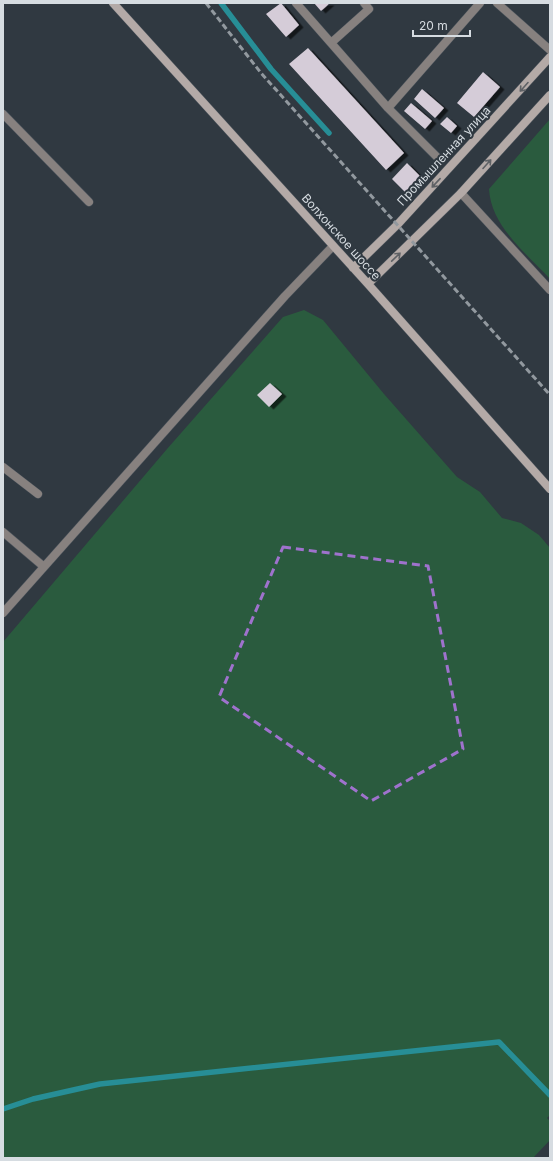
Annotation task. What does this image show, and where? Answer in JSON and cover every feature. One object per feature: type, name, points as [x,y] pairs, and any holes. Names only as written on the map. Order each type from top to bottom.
[{"type":"main road","name":"Волхонское шоссе","points":[[113,3],[354,268],[550,489]]},
{"type":"main road","name":"Промышленная улица","points":[[354,268],[398,224],[550,58]]},
{"type":"main road","points":[[368,284],[461,193],[550,95]]},
{"type":"lane","points":[[296,3],[388,108],[439,159]]},
{"type":"lane","points":[[331,43],[369,9],[364,3]]},
{"type":"lane","points":[[388,108],[480,3]]},
{"type":"lane","points":[[497,3],[550,50]]},
{"type":"lane","points":[[3,114],[89,202]]},
{"type":"lane","points":[[461,193],[550,290]]},
{"type":"lane","points":[[3,613],[43,566],[280,301],[333,246]]},
{"type":"lane","points":[[3,467],[38,494]]},
{"type":"lane","points":[[3,532],[43,566]]},
{"type":"highlighted area","points":[[283,547],[428,566],[463,749],[371,801],[219,697]]},
{"type":"green space","points":[[550,119],[550,279],[511,238],[503,227],[491,202],[489,189]]},
{"type":"green space","points":[[304,310],[323,320],[384,394],[457,477],[480,492],[502,518],[521,523],[539,535],[550,548],[550,1115],[547,1118],[550,1121],[550,1140],[533,1158],[3,1158],[3,642],[167,449],[283,317]]},
{"type":"building","points":[[281,3],[299,25],[286,37],[266,14]]},
{"type":"building","points":[[314,3],[330,3],[321,11]]},
{"type":"building","points":[[308,48],[404,153],[386,170],[289,64]]},
{"type":"building","points":[[483,72],[500,87],[474,117],[457,103]]},
{"type":"building","points":[[422,89],[444,108],[435,118],[414,99]]},
{"type":"building","points":[[411,103],[432,121],[425,129],[404,111]]},
{"type":"building","points":[[447,117],[457,126],[451,133],[440,124]]},
{"type":"building","points":[[407,163],[420,176],[405,192],[392,179]]},
{"type":"building","points":[[270,383],[282,394],[269,407],[257,395]]},
{"type":"waterway","points":[[221,3],[271,69],[329,133]]},
{"type":"waterway","points":[[3,1109],[33,1099],[100,1084],[499,1042],[550,1095]]},
{"type":"railway","points":[[206,3],[261,73],[550,395]]}]
